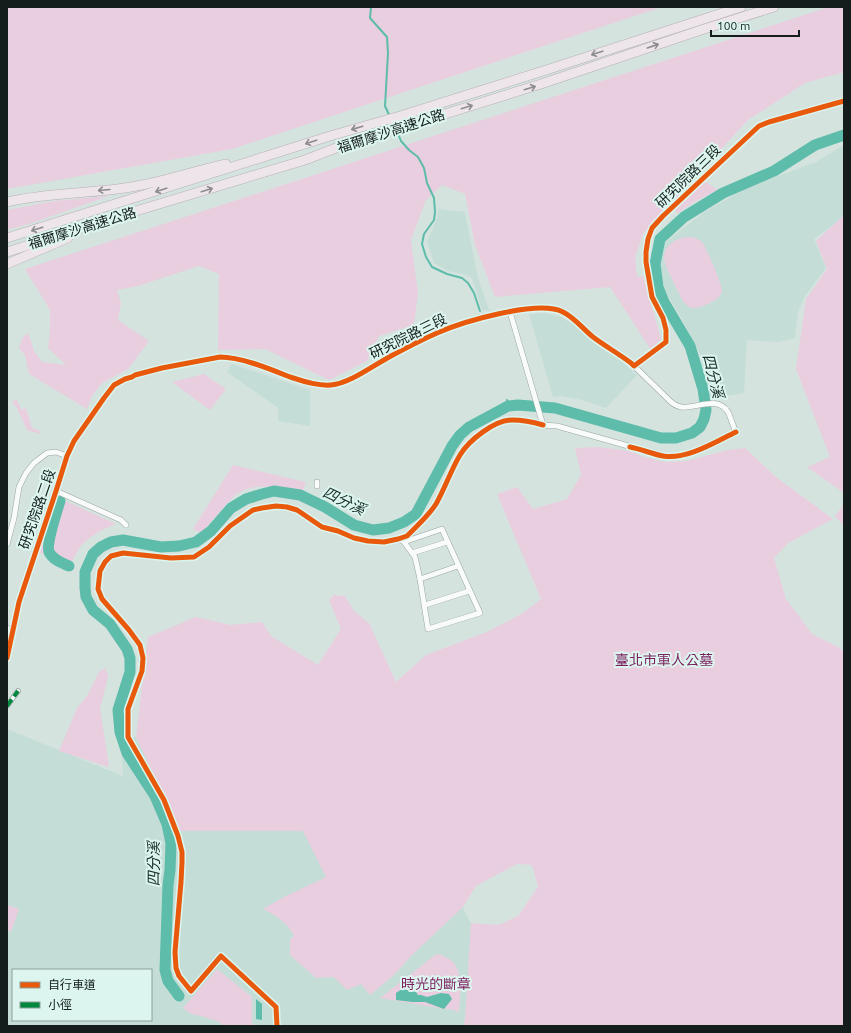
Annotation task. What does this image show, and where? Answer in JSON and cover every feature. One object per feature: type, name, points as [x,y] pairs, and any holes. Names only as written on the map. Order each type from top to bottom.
[{"type":"highway","name":"福爾摩沙高速公路","points":[[7,238],[330,136],[400,116],[741,7]]},
{"type":"highway","name":"福爾摩沙高速公路","points":[[7,252],[116,217],[305,160],[336,148],[541,84],[774,7]]},
{"type":"highway","points":[[7,202],[21,198],[45,195],[130,187],[165,180],[292,148]]},
{"type":"highway","points":[[7,264],[116,217]]},
{"type":"street","name":"研究院路三段","points":[[634,366],[666,342],[666,330],[652,297],[646,262],[648,240],[652,228],[759,126],[844,101]]},
{"type":"street","name":"研究院路三段","points":[[67,456],[74,441],[114,385],[135,375],[162,368],[220,357],[228,357],[261,366],[304,382],[331,385],[346,382],[382,360],[438,332],[477,318],[529,308],[547,308],[562,311],[576,320],[593,337],[631,363],[675,405],[681,407],[711,404],[720,405],[727,411],[736,432],[691,453],[677,456],[664,456],[557,426],[543,425],[510,312]]},
{"type":"street","name":"研究院路二段","points":[[7,544],[14,518],[19,487],[26,473],[34,463],[47,452],[56,452],[67,456],[18,602],[7,658]]},
{"type":"street","points":[[56,491],[121,520],[126,525]]},
{"type":"street","points":[[442,529],[447,542],[480,613],[428,629],[425,605],[415,557],[402,540],[442,529]]},
{"type":"street","points":[[412,553],[447,542]]},
{"type":"street","points":[[420,579],[458,566]]},
{"type":"street","points":[[425,605],[469,591]]},
{"type":"street","points":[[7,628],[11,640]]},
{"type":"street","points":[[7,706],[18,691]]},
{"type":"shaded area","points":[[844,146],[844,217],[814,239],[826,268],[805,296],[798,312],[795,338],[779,342],[747,340],[744,393],[709,399],[701,356],[668,296],[661,279],[660,266],[663,244],[703,213],[746,188],[816,162]]},
{"type":"shaded area","points":[[438,209],[465,212],[478,278],[489,310],[482,310],[472,278],[463,274],[448,271],[434,263],[427,242],[437,218]]},
{"type":"shaded area","points":[[546,313],[561,317],[574,325],[591,341],[622,362],[637,375],[606,408],[578,399],[560,396],[553,397],[529,314]]},
{"type":"shaded area","points":[[232,364],[310,390],[310,426],[278,421],[278,408],[227,372]]},
{"type":"shaded area","points":[[7,729],[123,776],[121,738],[136,737],[181,831],[424,829],[471,924],[465,1019],[463,1026],[7,1026]]},
{"type":"shaded area","points":[[402,989],[416,992],[418,995],[427,997],[441,993],[449,994],[452,999],[444,1009],[425,1002],[396,1000],[396,993]]},
{"type":"shaded area","points":[[256,999],[262,1004],[262,1020],[256,1019]]},
{"type":"green space","points":[[7,7],[662,7],[232,149],[7,189]]},
{"type":"green space","points":[[829,7],[844,7],[844,72],[805,83],[748,120],[643,234],[635,257],[637,277],[643,276],[661,339],[651,350],[610,287],[495,297],[475,245],[465,194],[442,185],[426,200],[411,240],[418,293],[414,325],[379,336],[367,361],[329,380],[265,349],[218,350],[219,274],[199,266],[138,286],[117,290],[121,303],[118,320],[149,341],[128,369],[102,383],[92,396],[87,409],[29,374],[25,355],[19,348],[22,339],[27,333],[34,351],[42,362],[66,365],[48,348],[50,310],[25,269]]},
{"type":"green space","points":[[705,181],[717,190],[694,202],[678,213],[675,210]]},
{"type":"green space","points":[[109,196],[32,223],[7,230],[7,210],[54,201]]},
{"type":"green space","points":[[844,215],[844,493],[807,467],[830,457],[796,369],[806,299],[827,269],[816,241]]},
{"type":"green space","points":[[688,237],[695,238],[702,242],[714,266],[722,290],[716,300],[695,308],[689,307],[683,301],[669,273],[664,258],[666,249],[672,243]]},
{"type":"green space","points":[[204,374],[226,389],[210,410],[172,382]]},
{"type":"green space","points":[[16,399],[22,410],[26,408],[32,428],[39,430],[40,434],[27,430],[17,408],[12,402]]},
{"type":"green space","name":"臺北市軍人公墓","points":[[599,447],[629,451],[644,457],[664,462],[687,461],[728,450],[745,448],[776,477],[833,519],[788,543],[774,558],[786,599],[812,634],[840,648],[844,653],[844,840],[840,841],[844,841],[844,1026],[463,1026],[465,1019],[471,923],[499,925],[518,916],[538,887],[532,865],[517,864],[476,886],[463,907],[413,954],[394,975],[370,995],[361,984],[347,990],[334,977],[316,978],[290,955],[290,939],[294,936],[285,923],[263,909],[282,898],[326,877],[303,831],[181,831],[136,737],[148,637],[196,617],[230,625],[262,622],[271,636],[318,665],[341,629],[329,600],[334,595],[345,596],[354,611],[369,623],[396,682],[426,655],[487,632],[523,613],[541,599],[497,494],[517,487],[533,509],[567,499],[581,475],[575,448]]},
{"type":"green space","points":[[233,465],[306,482],[303,491],[266,486],[249,488],[233,497],[201,533],[193,529]]},
{"type":"green space","points":[[57,497],[116,524],[88,539],[80,547],[72,561],[37,552]]},
{"type":"green space","points":[[844,504],[844,526],[835,516]]},
{"type":"green space","points":[[105,668],[108,676],[100,708],[109,767],[59,751],[77,708],[87,696],[99,672]]},
{"type":"green space","points":[[7,905],[19,909],[11,932],[7,930]]},
{"type":"green space","name":"時光的斷章","points":[[439,954],[453,962],[459,973],[459,1012],[449,1009],[380,998],[435,955]]},
{"type":"green space","points":[[217,969],[252,997],[252,1023],[257,1026],[225,1026],[217,1021],[191,1014],[183,1008]]},
{"type":"waterway","points":[[371,7],[370,18],[387,37],[388,53],[385,106],[390,117]]},
{"type":"waterway","points":[[397,131],[401,141],[418,157],[424,168],[427,183],[434,198],[434,220],[424,234],[422,244],[426,257],[432,267],[447,274],[462,278],[468,283],[474,293],[480,311]]},
{"type":"waterway","name":"四分溪","points":[[179,996],[168,981],[165,970],[171,843],[167,824],[155,796],[127,753],[120,732],[118,710],[130,672],[130,658],[127,649],[110,624],[93,610],[86,597],[85,572],[93,554],[101,547],[111,542],[123,540],[161,547],[179,546],[196,542],[211,531],[231,508],[246,499],[274,491],[300,495],[325,507],[354,525],[373,530],[389,528],[404,522],[416,514],[452,446],[460,435],[469,427],[508,406],[518,405],[555,408],[661,438],[676,438],[692,433],[700,427],[704,419],[706,410],[703,389],[690,346],[664,302],[658,287],[655,264],[660,239],[684,217],[723,193],[774,171],[815,145],[844,135]]},
{"type":"waterway","name":"四分溪","points":[[507,400],[508,406]]},
{"type":"waterway","points":[[60,501],[54,519],[48,548],[49,552],[55,559],[69,566]]},
{"type":"marked path","points":[[7,706],[18,691]]},
{"type":"cycle path","points":[[7,658],[19,602],[67,456],[74,441],[114,385],[135,375],[162,368],[220,357],[246,361],[310,383],[321,385],[338,384],[361,374],[414,344],[449,328],[481,318],[536,308],[551,309],[567,314],[593,337],[634,366],[666,342],[666,330],[663,318],[652,297],[646,262],[648,239],[652,228],[759,126],[844,101]]},
{"type":"cycle path","points":[[277,1026],[276,1007],[221,956],[191,991],[179,976],[176,968],[175,952],[182,852],[178,836],[164,800],[128,737],[128,709],[142,671],[143,658],[140,645],[102,599],[98,589],[100,571],[105,562],[111,556],[123,553],[171,558],[194,557],[209,547],[230,526],[253,510],[276,506],[297,510],[322,527],[338,531],[354,538],[384,542],[398,539],[407,536],[433,508],[460,455],[476,437],[490,427],[505,421],[520,420],[543,425]]},
{"type":"cycle path","points":[[630,447],[672,457],[691,453],[736,432]]}]
